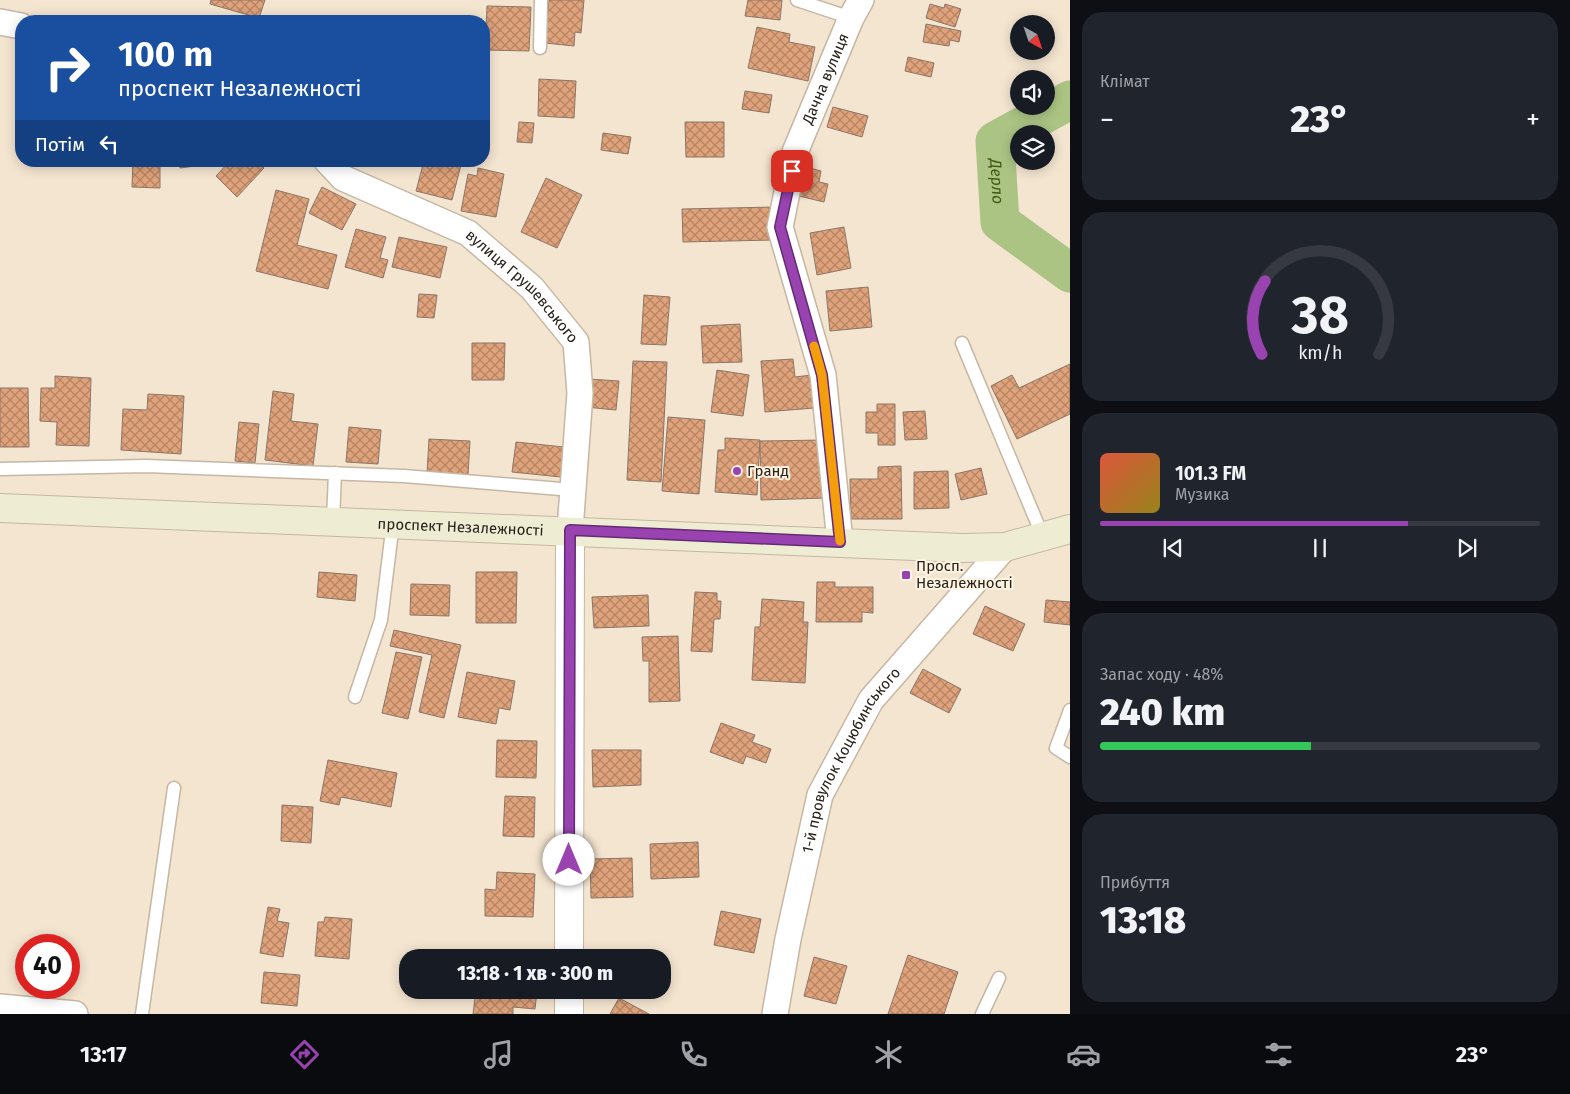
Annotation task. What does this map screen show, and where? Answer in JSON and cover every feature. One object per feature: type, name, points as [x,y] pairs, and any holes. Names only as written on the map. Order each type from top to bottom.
[{"type":"main road","name":"проспект Незалежності","points":[[0,508],[570,530],[962,548],[1005,547],[1070,529]]},
{"type":"street","name":"Дачна вулиця","points":[[840,542],[822,375],[780,227],[796,152],[856,9]]},
{"type":"street","points":[[0,22],[15,25]]},
{"type":"street","name":"вулиця Грушевського","points":[[333,167],[343,178],[468,233],[532,288],[576,342],[580,393],[570,530]]},
{"type":"street","points":[[569,949],[570,530]]},
{"type":"street","name":"1-й провулок Коцюбинського","points":[[775,1014],[788,939],[820,795],[871,700],[1005,547]]},
{"type":"street","points":[[569,999],[569,1014]]},
{"type":"street","points":[[0,1007],[76,1014]]},
{"type":"lane","points":[[540,48],[541,0]]},
{"type":"lane","points":[[797,0],[856,9]]},
{"type":"lane","points":[[962,343],[1043,537]]},
{"type":"lane","points":[[0,469],[146,466],[404,476],[573,490]]},
{"type":"lane","points":[[333,521],[335,473]]},
{"type":"lane","points":[[355,697],[381,620],[393,523]]},
{"type":"lane","points":[[1070,710],[1056,748],[1070,757]]},
{"type":"lane","points":[[142,1014],[174,788]]},
{"type":"lane","points":[[982,1014],[999,978]]},
{"type":"building","points":[[211,0],[265,0],[260,15],[248,15],[210,4]]},
{"type":"building","points":[[549,0],[584,0],[581,33],[575,32],[574,46],[545,43]]},
{"type":"building","points":[[748,0],[782,0],[780,20],[745,16]]},
{"type":"building","points":[[930,4],[944,8],[945,4],[961,9],[955,27],[926,18]]},
{"type":"building","points":[[487,6],[531,7],[529,51],[490,50],[490,15],[487,15]]},
{"type":"building","points":[[926,24],[961,31],[959,42],[950,40],[949,46],[923,42]]},
{"type":"building","points":[[757,27],[790,34],[789,42],[815,47],[808,81],[748,68]]},
{"type":"building","points":[[908,57],[934,63],[931,77],[905,71]]},
{"type":"building","points":[[539,79],[576,81],[574,118],[538,116]]},
{"type":"building","points":[[745,91],[772,95],[769,113],[742,109]]},
{"type":"building","points":[[833,107],[868,116],[862,137],[827,127]]},
{"type":"building","points":[[519,122],[534,123],[532,143],[517,142]]},
{"type":"building","points":[[685,122],[724,122],[724,157],[686,157]]},
{"type":"building","points":[[603,133],[631,137],[628,154],[601,150]]},
{"type":"building","points":[[133,167],[160,167],[160,188],[132,187]]},
{"type":"building","points":[[224,167],[264,168],[237,197],[216,176]]},
{"type":"building","points":[[422,167],[460,167],[452,200],[416,191]]},
{"type":"building","points":[[806,167],[821,171],[819,182],[828,184],[824,202],[799,196]]},
{"type":"building","points":[[478,168],[504,174],[496,217],[461,211],[468,174],[477,176]]},
{"type":"building","points":[[546,178],[582,195],[557,248],[521,232]]},
{"type":"building","points":[[322,187],[356,204],[342,230],[309,213]]},
{"type":"building","points":[[276,190],[309,199],[297,245],[337,255],[328,289],[256,271]]},
{"type":"building","points":[[774,207],[775,240],[683,242],[682,209]]},
{"type":"building","points":[[844,227],[851,268],[817,275],[810,233]]},
{"type":"building","points":[[356,229],[386,237],[380,258],[388,260],[383,278],[345,267]]},
{"type":"building","points":[[399,237],[447,247],[440,278],[392,267]]},
{"type":"building","points":[[868,287],[872,327],[830,331],[826,291]]},
{"type":"building","points":[[419,294],[437,295],[434,318],[417,317]]},
{"type":"building","points":[[644,295],[670,297],[666,345],[641,344]]},
{"type":"building","points":[[740,324],[742,362],[703,363],[701,326]]},
{"type":"building","points":[[472,343],[505,343],[504,380],[472,380]]},
{"type":"building","points":[[793,359],[795,377],[812,375],[814,408],[765,412],[761,361]]},
{"type":"building","points":[[633,361],[667,362],[661,482],[627,480]]},
{"type":"building","points":[[1070,364],[1070,414],[1017,439],[991,386],[1012,375],[1019,388]]},
{"type":"building","points":[[717,370],[749,375],[743,416],[711,412]]},
{"type":"building","points":[[55,376],[91,378],[89,446],[56,445],[57,422],[40,421],[41,388],[55,388]]},
{"type":"building","points":[[588,379],[619,381],[616,410],[585,407]]},
{"type":"building","points":[[0,388],[28,388],[29,447],[0,447]]},
{"type":"building","points":[[273,391],[294,394],[291,421],[318,424],[313,466],[265,460]]},
{"type":"building","points":[[148,394],[184,396],[181,454],[121,450],[123,409],[147,410]]},
{"type":"building","points":[[877,404],[895,404],[895,445],[878,445],[878,433],[866,433],[866,412],[877,412]]},
{"type":"building","points":[[925,411],[927,439],[905,440],[903,412]]},
{"type":"building","points":[[668,417],[705,420],[699,494],[662,491]]},
{"type":"building","points":[[239,422],[259,424],[255,463],[235,461]]},
{"type":"building","points":[[349,427],[381,430],[378,464],[346,462]]},
{"type":"building","name":"Гранд","points":[[725,438],[760,440],[757,495],[715,492],[718,450],[725,450]]},
{"type":"building","points":[[429,439],[470,441],[468,475],[427,473]]},
{"type":"building","points":[[825,440],[826,498],[761,500],[760,441]]},
{"type":"building","points":[[516,442],[564,447],[561,477],[512,472]]},
{"type":"building","points":[[901,466],[902,519],[851,519],[850,479],[878,479],[878,467]]},
{"type":"building","points":[[981,468],[987,494],[961,500],[955,474]]},
{"type":"building","points":[[948,471],[949,508],[914,509],[914,472]]},
{"type":"building","points":[[319,572],[357,575],[355,601],[317,597]]},
{"type":"building","points":[[476,572],[517,572],[516,623],[476,623]]},
{"type":"building","points":[[817,582],[835,582],[835,587],[873,587],[873,613],[862,612],[862,622],[816,622]]},
{"type":"building","points":[[411,584],[450,585],[449,616],[410,615]]},
{"type":"building","points":[[695,592],[717,593],[717,601],[721,601],[720,619],[714,619],[712,652],[691,651]]},
{"type":"building","points":[[648,595],[649,626],[594,628],[592,597]]},
{"type":"building","points":[[762,599],[804,602],[803,622],[808,622],[805,683],[752,680],[755,627],[760,627]]},
{"type":"building","points":[[1046,600],[1070,602],[1070,625],[1044,622]]},
{"type":"building","points":[[985,606],[1025,624],[1013,651],[973,634]]},
{"type":"building","points":[[394,630],[461,645],[444,718],[419,712],[432,655],[390,646]]},
{"type":"building","points":[[678,636],[680,701],[649,702],[649,661],[643,661],[642,637]]},
{"type":"building","points":[[396,652],[422,657],[408,719],[382,713]]},
{"type":"building","points":[[923,669],[961,689],[949,713],[910,693]]},
{"type":"building","points":[[467,672],[515,681],[510,710],[499,708],[496,724],[458,717]]},
{"type":"building","points":[[721,723],[755,735],[752,742],[771,749],[766,763],[746,756],[743,764],[710,752]]},
{"type":"building","points":[[497,740],[537,741],[536,778],[496,777]]},
{"type":"building","points":[[592,750],[641,750],[641,785],[593,787]]},
{"type":"building","points":[[328,760],[397,773],[391,807],[341,797],[339,805],[320,801]]},
{"type":"building","points":[[505,796],[535,797],[534,837],[503,836]]},
{"type":"building","points":[[282,805],[313,807],[311,843],[281,841]]},
{"type":"building","points":[[698,842],[699,877],[651,879],[650,844]]},
{"type":"building","points":[[632,858],[633,897],[591,898],[590,859]]},
{"type":"building","points":[[497,872],[535,874],[533,917],[485,916],[485,889],[496,890]]},
{"type":"building","points":[[268,907],[280,909],[277,921],[289,923],[283,957],[260,953]]},
{"type":"building","points":[[721,911],[761,919],[754,953],[714,945]]},
{"type":"building","points":[[325,917],[352,919],[349,959],[315,956],[318,922],[324,922]]},
{"type":"building","points":[[908,955],[958,972],[944,1014],[888,1014]]},
{"type":"building","points":[[814,957],[847,966],[836,1004],[804,996]]},
{"type":"building","points":[[264,972],[300,975],[297,1006],[261,1003]]},
{"type":"building","points":[[475,999],[536,999],[535,1009],[513,1007],[513,1014],[473,1014]]},
{"type":"building","points":[[618,999],[621,999],[649,1014],[610,1014]]},
{"type":"waterway","name":"Дерло","points":[[1070,100],[995,141],[1000,222],[1070,273]]},
{"type":"slow traffic","points":[[814,346],[822,375],[840,541]]},
{"type":"place","name":"Гранд","points":[[737,471]]},
{"type":"place","name":"Просп. Незалежності","points":[[906,575]]},
{"type":"route","points":[[569,860],[570,530],[840,542],[822,375],[780,227],[792,171]]}]
